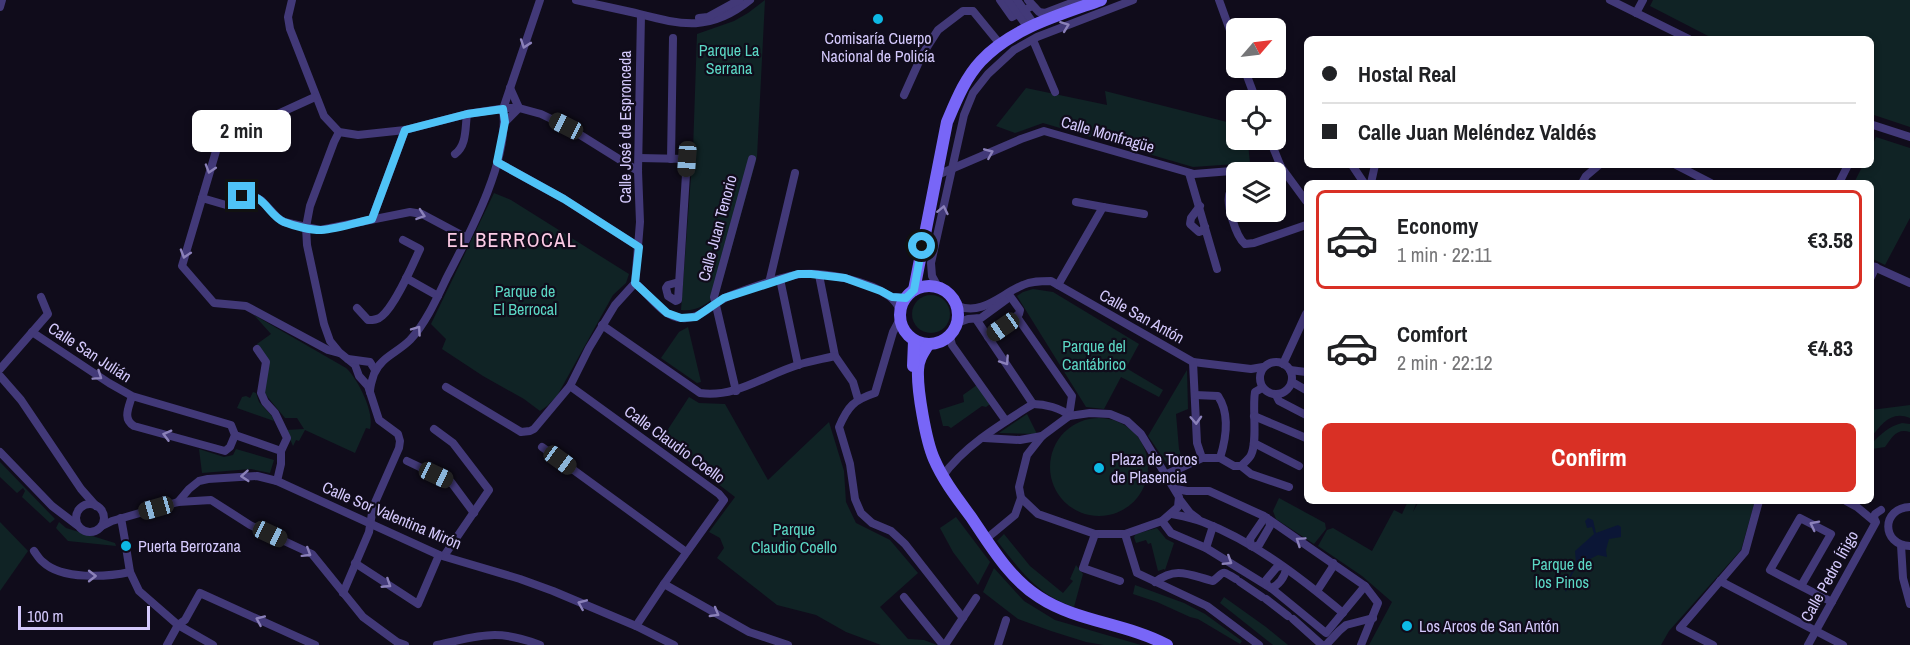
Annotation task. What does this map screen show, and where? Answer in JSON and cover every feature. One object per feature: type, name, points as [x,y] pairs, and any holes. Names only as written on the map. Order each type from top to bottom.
[{"type":"main road","points":[[918,262],[922,276],[934,286],[946,291],[958,306],[957,323],[950,337],[943,342],[928,345],[914,340],[899,322],[910,294],[947,122],[956,99],[981,61],[1000,44],[1101,0]]},
{"type":"main road","points":[[910,294],[934,286]]},
{"type":"main road","points":[[914,340],[913,372],[924,445],[933,467],[964,517],[1008,575],[1033,601],[1059,616],[1155,645]]},
{"type":"main road","points":[[928,345],[921,354],[918,371],[922,411],[933,457],[942,477],[986,540],[1021,583],[1053,606],[1121,627],[1167,645]]},
{"type":"street","points":[[0,6],[2,0]]},
{"type":"street","points":[[292,0],[288,18],[290,29],[324,116],[339,132],[358,135],[405,130],[467,114],[519,108],[541,114],[566,126],[638,171]]},
{"type":"street","points":[[361,378],[367,380],[383,360],[410,340],[438,296],[467,238],[488,190],[497,162],[505,122],[503,109],[540,0]]},
{"type":"street","points":[[576,0],[682,25],[712,21],[730,14],[750,0]]},
{"type":"street","points":[[597,0],[680,19],[695,19],[708,16],[739,0]]},
{"type":"street","points":[[1000,0],[1012,17],[1026,7]]},
{"type":"street","points":[[1008,0],[1045,13],[1079,0]]},
{"type":"street","points":[[1017,0],[1026,7],[1031,31],[1055,92]]},
{"type":"street","points":[[934,286],[931,263],[959,133],[973,93],[988,74],[1031,31],[1133,0]]},
{"type":"street","points":[[1219,0],[1226,19]]},
{"type":"street","points":[[1610,0],[1683,36]]},
{"type":"street","points":[[1636,13],[1643,0]]},
{"type":"street","points":[[904,95],[922,55],[938,30],[963,11],[973,11],[1000,44]]},
{"type":"street","name":"Calle José de Espronceda","points":[[635,283],[640,222],[638,171],[641,15]]},
{"type":"street","points":[[671,159],[673,38]]},
{"type":"street","points":[[510,88],[519,108]]},
{"type":"street","points":[[315,97],[219,141],[182,266],[214,303],[246,306],[328,350],[345,357],[370,362],[374,374],[370,392]]},
{"type":"street","points":[[505,122],[519,108]]},
{"type":"street","points":[[455,154],[460,150],[464,141],[467,114]]},
{"type":"street","points":[[1874,125],[1910,137]]},
{"type":"street","points":[[372,219],[405,130]]},
{"type":"street","name":"Calle Monfragüe","points":[[935,176],[1044,131],[1189,173],[1226,173]]},
{"type":"street","points":[[339,132],[333,142],[310,206],[306,227],[307,245],[327,333],[334,347],[357,370],[357,374],[368,386],[379,420],[395,430],[400,441],[373,507],[369,532],[343,593]]},
{"type":"street","points":[[639,158],[687,159],[679,282]]},
{"type":"street","name":"Calle Juan Tenorio","points":[[716,304],[714,297],[716,287],[752,159]]},
{"type":"street","points":[[497,162],[564,199],[639,247]]},
{"type":"street","points":[[1584,180],[1595,168]]},
{"type":"street","points":[[1682,168],[1705,180]]},
{"type":"street","points":[[769,283],[795,173]]},
{"type":"street","points":[[1189,173],[1217,269]]},
{"type":"street","points":[[1286,175],[1304,198]]},
{"type":"street","points":[[202,198],[226,205],[242,196],[254,196],[262,201],[278,219],[320,230],[410,212],[422,214],[467,238]]},
{"type":"street","points":[[1076,202],[1144,214]]},
{"type":"street","points":[[1200,206],[1191,218],[1190,224],[1199,232],[1205,227]]},
{"type":"street","points":[[1058,285],[1103,207]]},
{"type":"street","points":[[1234,222],[1239,238],[1245,244],[1304,226]]},
{"type":"street","points":[[357,308],[369,321],[381,317],[396,297],[420,249],[404,240]]},
{"type":"street","points":[[1874,266],[1910,283]]},
{"type":"street","points":[[446,387],[521,432],[534,429],[570,387],[602,325],[615,305],[635,283],[667,313],[681,318],[696,317],[724,298],[798,274],[845,278],[892,297],[910,294]]},
{"type":"street","points":[[819,275],[835,356],[854,382],[858,399]]},
{"type":"street","points":[[406,278],[438,296]]},
{"type":"street","points":[[780,279],[798,365]]},
{"type":"street","name":"Calle San Antón","points":[[958,306],[977,309],[1023,285],[1051,281],[1193,362],[1251,369],[1263,367]]},
{"type":"street","points":[[957,323],[981,318],[1023,285]]},
{"type":"street","points":[[988,337],[1017,317],[1020,310],[1010,296]]},
{"type":"street","points":[[0,369],[48,314],[41,297]]},
{"type":"street","points":[[892,297],[899,322],[875,393],[858,399],[845,414],[839,427],[850,464],[855,499],[861,513],[872,523],[891,531],[906,544],[963,618]]},
{"type":"street","points":[[716,304],[736,391]]},
{"type":"street","points":[[1017,317],[1072,396],[1069,416]]},
{"type":"street","points":[[976,319],[1033,404],[1067,412],[1069,416]]},
{"type":"street","points":[[602,325],[694,390],[711,395],[736,391],[798,365],[835,356]]},
{"type":"street","name":"Calle San Julián","points":[[32,332],[109,384],[132,396],[231,425],[235,435],[230,447],[225,451],[130,424],[127,415],[132,396]]},
{"type":"street","points":[[315,343],[325,341],[327,333]]},
{"type":"street","points":[[950,337],[952,345],[1006,421]]},
{"type":"street","points":[[1283,364],[1301,337]]},
{"type":"street","points":[[257,349],[266,362],[261,393],[265,402],[275,413],[286,438],[281,451],[282,464],[277,481]]},
{"type":"street","points":[[357,370],[359,364],[363,362]]},
{"type":"street","points":[[1193,362],[1197,443],[1202,458]]},
{"type":"street","points":[[1259,377],[1263,367],[1273,362],[1283,364],[1290,370],[1304,372]]},
{"type":"street","points":[[1251,369],[1259,377],[1262,388],[1276,395],[1286,391],[1292,382],[1290,370]]},
{"type":"street","points":[[0,376],[21,400],[81,489],[110,520],[126,547],[130,572],[139,591],[178,625],[213,645]]},
{"type":"street","points":[[1292,382],[1304,389]]},
{"type":"street","name":"Calle Claudio Coello","points":[[570,387],[724,500],[636,626]]},
{"type":"street","points":[[1241,466],[1251,455],[1254,443],[1255,392],[1262,388]]},
{"type":"street","points":[[1195,395],[1218,396],[1224,404],[1226,438],[1220,458]]},
{"type":"street","points":[[1276,395],[1279,401],[1304,414]]},
{"type":"street","points":[[942,477],[955,460],[1006,421],[1033,404]]},
{"type":"street","points":[[1027,455],[1042,436],[1069,416],[1090,413],[1110,414],[1127,421],[1141,434],[1176,489],[1180,500],[1190,513],[1201,521]]},
{"type":"street","points":[[1254,416],[1304,437]]},
{"type":"street","points":[[355,563],[419,603],[441,556],[489,490],[453,443],[434,429]]},
{"type":"street","name":"Calle San Julián","points":[[235,435],[281,451]]},
{"type":"street","points":[[1020,440],[1042,436]]},
{"type":"street","points":[[984,438],[1020,440],[1028,443],[1019,487],[1021,498],[1015,515],[986,540]]},
{"type":"street","points":[[1254,443],[1299,466]]},
{"type":"street","points":[[542,447],[686,552]]},
{"type":"street","points":[[0,452],[52,506],[77,520],[87,532],[96,531],[110,520],[178,502],[211,500],[249,525],[312,554],[363,617],[397,642],[405,645]]},
{"type":"street","points":[[1165,475],[1202,458],[1220,458],[1234,466],[1241,466],[1251,474],[1289,487]]},
{"type":"street","points":[[406,461],[451,482],[474,513]]},
{"type":"street","name":"Calle Sor Valentina Mirón","points":[[195,484],[208,479],[257,476],[277,481],[441,556],[520,579],[636,626],[674,645]]},
{"type":"street","points":[[195,484],[195,501]]},
{"type":"street","points":[[178,502],[195,484]]},
{"type":"street","points":[[81,489],[86,505]]},
{"type":"street","points":[[1176,489],[1209,491],[1268,519],[1365,586],[1378,603],[1361,645]]},
{"type":"street","points":[[1021,498],[1038,514]]},
{"type":"street","points":[[1015,515],[1038,514],[1095,534],[1125,534],[1162,521],[1172,514],[1180,500]]},
{"type":"street","points":[[1713,645],[1680,628],[1745,552],[1758,504]]},
{"type":"street","points":[[1852,504],[1876,522],[1896,543],[1906,546],[1903,578],[1910,604]]},
{"type":"street","points":[[77,520],[80,509],[86,505],[96,506]]},
{"type":"street","points":[[1857,507],[1895,512]]},
{"type":"street","points":[[1889,534],[1889,522],[1895,512],[1904,507],[1910,507]]},
{"type":"street","name":"Calle Pedro Íñigo","points":[[1808,645],[1876,522],[1875,514],[1881,510]]},
{"type":"street","points":[[1172,514],[1201,521],[1243,540],[1317,591],[1343,613]]},
{"type":"street","points":[[1801,586],[1831,534],[1800,518],[1770,570],[1801,586],[1832,602]]},
{"type":"street","points":[[1252,546],[1259,545],[1270,526],[1268,519]]},
{"type":"street","points":[[1162,521],[1171,533],[1206,548],[1269,587],[1326,633],[1365,586]]},
{"type":"street","points":[[1206,548],[1213,526]]},
{"type":"street","points":[[1095,534],[1083,568],[1120,581]]},
{"type":"street","points":[[1125,534],[1137,573],[1207,606],[1259,645]]},
{"type":"street","points":[[34,551],[43,563],[55,570],[79,576],[130,572]]},
{"type":"street","points":[[1317,591],[1333,563]]},
{"type":"street","points":[[1269,587],[1266,580],[1277,567],[1284,568]]},
{"type":"street","points":[[1155,582],[1172,572],[1213,581],[1221,572],[1225,572],[1264,598],[1324,645],[1346,625],[1372,618]]},
{"type":"street","points":[[1720,581],[1843,645]]},
{"type":"street","points":[[664,584],[749,632],[788,645]]},
{"type":"street","points":[[167,645],[178,625],[185,620],[200,592],[313,645]]},
{"type":"street","points":[[904,597],[944,645],[976,598]]},
{"type":"street","points":[[998,645],[1006,620]]},
{"type":"street","points":[[437,645],[491,633],[517,636],[540,645]]},
{"type":"green space","name":"Parque La Serrana","points":[[765,0],[757,157],[719,293],[702,306],[692,310],[681,310],[693,150],[697,34],[734,21]]},
{"type":"green space","points":[[1653,0],[1910,0],[1910,127],[1874,115],[1874,36],[1708,36],[1650,6]]},
{"type":"green space","points":[[1026,88],[1107,105],[1105,91],[1226,122],[1226,150],[1249,150],[1250,162],[1226,162],[1226,165],[1193,167],[1043,123],[1015,133],[996,126]]},
{"type":"green space","points":[[1876,137],[1910,148],[1910,218],[1885,265],[1874,260],[1874,180],[1856,180],[1862,168],[1874,168]]},
{"type":"green space","name":"Parque de El Berrocal","points":[[494,193],[511,200],[629,274],[626,283],[613,295],[557,396],[540,411],[442,349],[446,339],[431,324]]},
{"type":"green space","name":"Parque del Cantábrico","points":[[1033,289],[1053,292],[1139,344],[1126,368],[1163,390],[1159,397],[1121,377],[1104,409],[1086,407],[1017,296]]},
{"type":"green space","points":[[931,295],[944,301],[950,314],[944,327],[931,333],[918,327],[912,314],[918,301]]},
{"type":"green space","points":[[254,315],[351,373],[368,406],[371,422],[370,429],[366,428],[355,453],[305,430],[293,446],[286,430],[304,429],[297,418],[285,418],[264,391],[268,359],[257,344],[271,334]]},
{"type":"green space","points":[[688,327],[701,382],[697,383],[661,358],[679,332]]},
{"type":"green space","points":[[1187,370],[1188,409],[1176,414],[1179,449],[1183,460],[1168,465],[1148,436]]},
{"type":"green space","points":[[977,385],[990,404],[986,407],[982,406],[951,428],[943,426],[939,410],[964,402],[963,395]]},
{"type":"green space","points":[[253,392],[256,393],[259,402],[274,421],[237,408],[242,397],[250,398]]},
{"type":"green space","name":"Parque Claudio Coello","points":[[689,397],[699,403],[725,404],[768,480],[829,422],[844,471],[846,502],[856,523],[890,540],[918,573],[880,607],[908,639],[924,640],[937,645],[881,645],[846,632],[816,615],[777,605],[717,558],[724,548],[720,538],[709,532],[735,497],[661,440]]},
{"type":"green space","points":[[1910,405],[1910,418],[1892,417],[1874,434],[1874,410]]},
{"type":"green space","points":[[1027,414],[1037,434],[999,433]]},
{"type":"green space","name":"Plaza de Toros de Plasencia","points":[[1099,418],[1118,422],[1133,433],[1144,448],[1148,467],[1144,486],[1133,501],[1118,512],[1099,516],[1080,512],[1065,501],[1054,486],[1050,467],[1054,448],[1065,433],[1080,422]]},
{"type":"green space","points":[[1902,423],[1910,424],[1910,432],[1901,431],[1892,437],[1885,447],[1874,449],[1874,441],[1893,426]]},
{"type":"green space","points":[[199,449],[224,457],[233,455],[236,449],[274,460],[270,473],[251,469],[202,473]]},
{"type":"green space","points":[[0,462],[55,519],[50,523],[22,497],[25,491],[23,488],[17,493],[0,477]]},
{"type":"green space","points":[[1279,498],[1325,523],[1326,529],[1314,544],[1276,519],[1273,511]]},
{"type":"green space","name":"Parque de los Pinos","points":[[1407,504],[1416,504],[1413,512],[1417,504],[1754,504],[1741,550],[1669,631],[1661,645],[1369,645],[1392,602],[1362,576],[1318,546],[1327,530],[1333,528],[1372,551],[1394,510],[1402,514]]},
{"type":"green space","points":[[956,517],[990,562],[978,585],[953,552],[940,528]]},
{"type":"green space","points":[[0,522],[28,551],[0,591]]},
{"type":"green space","points":[[59,522],[66,528],[115,543],[116,546],[68,541],[56,528]]},
{"type":"green space","points":[[1157,528],[1166,539],[1174,543],[1165,570],[1158,571],[1151,543],[1148,544],[1146,540],[1136,543],[1134,537],[1136,534]]},
{"type":"green space","points":[[1004,534],[1030,566],[1063,593],[1073,581],[1070,579],[1076,565],[1083,574],[1074,607],[1049,595],[1030,580],[997,541]]},
{"type":"green space","points":[[994,568],[1024,601],[1055,620],[1141,645],[1104,645],[1086,642],[1018,619],[983,592]]},
{"type":"green space","points":[[1135,585],[1184,603],[1205,614],[1242,641],[1240,644],[1198,619],[1133,594]]},
{"type":"green space","points":[[1224,597],[1288,645],[1273,645],[1220,603]]},
{"type":"water","points":[[1588,518],[1593,520],[1596,533],[1618,525],[1621,527],[1621,537],[1609,539],[1607,557],[1598,555],[1581,562],[1570,578],[1566,592],[1564,588],[1576,563],[1575,551],[1594,534],[1592,527],[1587,528],[1585,521]]},
{"type":"place","name":"Comisaría Cuerpo Nacional de Policía","points":[[878,19]]},
{"type":"place","name":"Plaza de Toros de Plasencia","points":[[1099,468]]},
{"type":"place","name":"Puerta Berrozana","points":[[126,546]]},
{"type":"place","name":"Los Arcos de San Antón","points":[[1407,626]]},
{"type":"district","name":"EL BERROCAL","points":[[512,239]]},
{"type":"route","points":[[242,196],[254,196],[284,222],[320,230],[372,219],[405,130],[467,114],[503,109],[505,122],[497,162],[564,199],[639,247],[635,283],[667,313],[681,318],[696,317],[724,298],[798,274],[845,278],[892,297],[906,298],[914,290],[922,246]]}]
